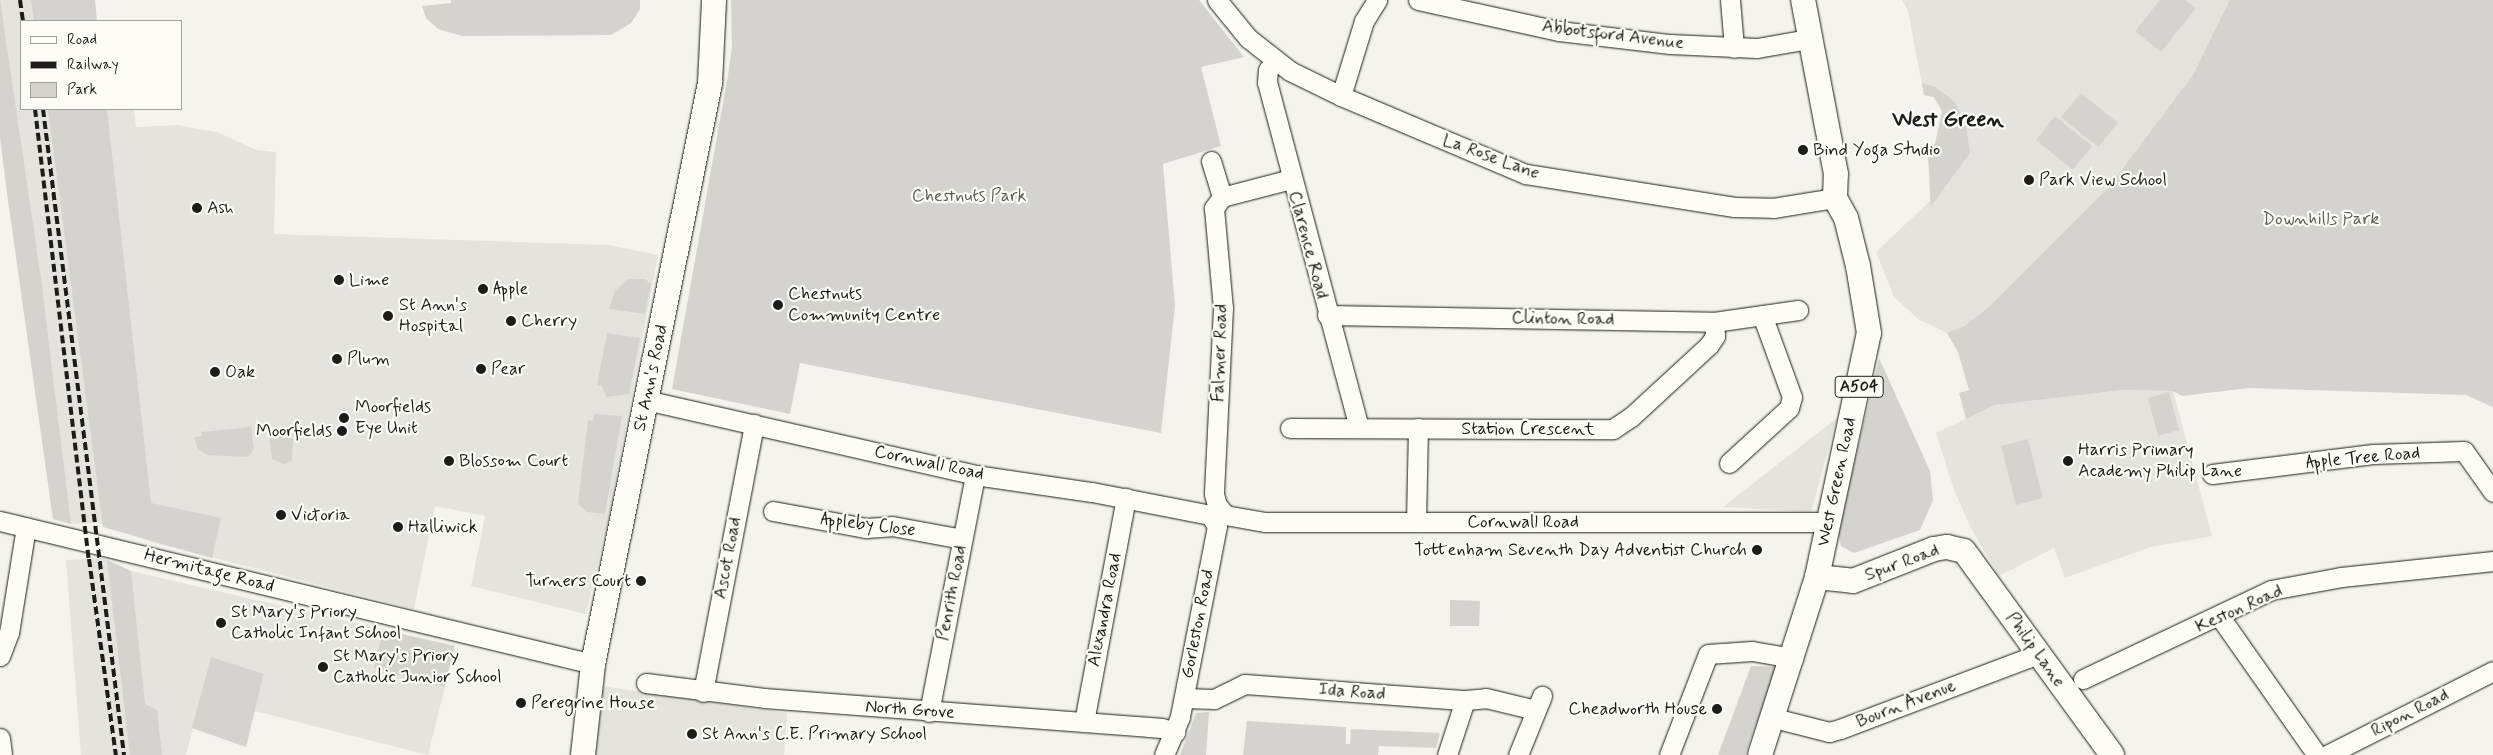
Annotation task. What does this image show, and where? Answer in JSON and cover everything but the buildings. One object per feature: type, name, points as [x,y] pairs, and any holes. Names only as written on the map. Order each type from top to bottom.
[{"type":"main road","name":"St Ann's Road","points":[[583,755],[593,664],[710,83],[714,0]]},
{"type":"main road","name":"West Green Road","points":[[1760,755],[1774,718],[1817,577],[1868,333],[1858,266],[1846,218],[1835,198],[1836,174],[1803,0]]},
{"type":"main road","name":"Spur Road","points":[[1817,577],[1853,581],[1926,552],[1947,546],[1957,548]]},
{"type":"main road","name":"Philip Lane","points":[[1957,548],[1975,562],[2034,651],[2112,755]]},
{"type":"street","name":"La Rose Lane","points":[[1217,0],[1248,38],[1275,61],[1341,96],[1513,170],[1538,177],[1741,207],[1773,208],[1835,198]]},
{"type":"street","points":[[1341,96],[1364,20],[1377,0]]},
{"type":"street","name":"Abbotsford Avenue","points":[[1418,0],[1559,31],[1734,48],[1809,39]]},
{"type":"street","points":[[1730,0],[1734,48]]},
{"type":"street","name":"Clarence Road","points":[[1275,61],[1268,70],[1267,82],[1327,315],[1359,428]]},
{"type":"street","points":[[1211,161],[1222,197],[1291,179]]},
{"type":"street","name":"Falmer Road","points":[[1217,514],[1214,494],[1223,308],[1214,208],[1222,197]]},
{"type":"street","name":"Clinton Road","points":[[1327,315],[1714,322],[1798,310]]},
{"type":"street","points":[[1729,463],[1789,408],[1792,397],[1762,314]]},
{"type":"street","name":"Station Crescent","points":[[1290,428],[1613,429],[1657,394],[1709,346],[1715,336],[1714,322]]},
{"type":"street","name":"Cornwall Road","points":[[646,400],[976,474],[1265,522],[1827,522]]},
{"type":"street","name":"Ascot Road","points":[[703,692],[754,424]]},
{"type":"street","points":[[1416,522],[1418,428]]},
{"type":"street","name":"Apple Tree Road","points":[[2212,474],[2373,454],[2464,451],[2493,492]]},
{"type":"street","name":"Penrith Road","points":[[929,712],[976,474]]},
{"type":"street","name":"Alexandra Road","points":[[1084,722],[1126,498]]},
{"type":"street","name":"Appleby Close","points":[[773,510],[866,528],[892,526],[962,539]]},
{"type":"street","name":"Gorleston Road","points":[[1164,755],[1176,732],[1184,698],[1217,526],[1217,514]]},
{"type":"street","name":"Hermitage Road","points":[[0,521],[593,664]]},
{"type":"street","points":[[0,656],[9,633],[26,528]]},
{"type":"street","name":"Keston Road","points":[[2083,679],[2220,617],[2271,590],[2341,577],[2493,561]]},
{"type":"street","points":[[2220,617],[2317,755]]},
{"type":"street","points":[[1669,755],[1708,654],[1752,651],[1793,658]]},
{"type":"street","name":"Bourn Avenue","points":[[1774,718],[1828,732],[1840,729],[2028,658],[2034,651]]},
{"type":"street","name":"Ripon Road","points":[[2327,755],[2493,671]]},
{"type":"street","name":"North Grove","points":[[646,683],[703,692],[929,712],[1084,722],[1176,732]]},
{"type":"street","name":"Ida Road","points":[[1184,698],[1214,699],[1245,684],[1465,700],[1486,698],[1539,703],[1518,755]]},
{"type":"street","points":[[1447,755],[1465,700]]},
{"type":"street","points":[[0,738],[2,755]]},
{"type":"shaded area","name":"St Ann's Hospital","points":[[0,0],[89,0],[96,20],[20,20],[20,110],[134,110],[136,127],[177,125],[217,132],[256,150],[276,152],[274,234],[609,245],[658,255],[609,517],[586,614],[471,586],[485,516],[435,506],[414,609],[155,543],[98,523],[71,524],[53,519],[0,137]]},
{"type":"shaded area","name":"Park View School","points":[[1902,0],[2251,0],[2206,89],[1985,320],[1947,333],[1918,319],[1894,297],[1876,252],[1930,201],[1928,151],[1935,144],[1942,111],[1934,97],[1924,95],[1908,11]]},
{"type":"shaded area","name":"Harris Primary Academy Philip Lane","points":[[2123,390],[2173,391],[2212,536],[2150,547],[2065,578],[2054,548],[1999,576],[1972,530],[1954,490],[1936,433],[1995,405]]},
{"type":"shaded area","points":[[1837,418],[1811,512],[1723,507]]},
{"type":"shaded area","points":[[101,558],[131,571],[455,646],[428,755],[255,711],[264,674],[211,658],[186,755],[81,755],[66,560]]},
{"type":"shaded area","name":"St Ann's C.E. Primary School","points":[[602,686],[787,713],[784,755],[596,755]]},
{"type":"green space","points":[[0,0],[41,279],[71,524],[53,519],[6,186],[0,137]]},
{"type":"green space","points":[[31,0],[95,0],[97,20],[34,20]]},
{"type":"green space","points":[[451,0],[640,0],[640,9],[631,23],[611,35],[462,36],[438,29],[426,18],[422,6],[451,3]]},
{"type":"green space","name":"Chestnuts Park","points":[[731,0],[1199,0],[1244,57],[1201,67],[1221,146],[1163,164],[1175,306],[1161,433],[800,363],[790,414],[672,389],[728,75],[732,48]]},
{"type":"green space","points":[[2160,0],[2185,0],[2196,8],[2161,52],[2135,31]]},
{"type":"green space","name":"Downhills Park","points":[[2230,0],[2493,0],[2493,407],[2466,395],[2249,388],[2182,396],[2173,391],[2123,390],[1995,405],[1966,419],[1959,393],[1969,390],[1958,352],[1947,333],[1965,326],[1990,306],[2109,187],[2193,75]]},
{"type":"green space","points":[[1922,83],[1935,87],[1955,102],[1966,126],[1970,153],[1931,206],[1928,151],[1935,144],[1942,111],[1934,97],[1924,95]]},
{"type":"green space","points":[[2081,93],[2118,123],[2098,147],[2061,117]]},
{"type":"green space","points":[[48,110],[107,110],[151,503],[221,518],[212,558],[103,527]]},
{"type":"green space","points":[[2055,116],[2092,146],[2073,170],[2036,140]]},
{"type":"green space","points":[[628,279],[645,279],[651,284],[645,314],[609,309],[615,291]]},
{"type":"green space","points":[[607,333],[640,338],[629,394],[606,397],[602,386],[597,385]]},
{"type":"green space","points":[[1879,358],[1930,471],[1933,500],[1920,530],[1854,553],[1841,546],[1838,532]]},
{"type":"green space","points":[[2169,392],[2179,430],[2158,436],[2148,398]]},
{"type":"green space","points":[[594,414],[622,416],[605,514],[587,512],[578,504],[588,420],[593,421]]},
{"type":"green space","points":[[251,427],[254,449],[248,457],[207,455],[199,450],[195,441],[195,437],[202,436],[202,432]]},
{"type":"green space","points":[[269,435],[293,439],[292,460],[284,464],[272,459]]},
{"type":"green space","points":[[2028,439],[2043,498],[2016,505],[2001,446]]},
{"type":"green space","points":[[107,560],[131,571],[145,704],[157,710],[162,755],[130,755]]},
{"type":"green space","points":[[1450,600],[1480,601],[1479,626],[1450,626]]},
{"type":"green space","points":[[383,630],[455,646],[444,687],[374,668]]},
{"type":"green space","points":[[211,657],[264,674],[246,747],[192,728]]},
{"type":"green space","points":[[1751,666],[1777,667],[1745,755],[1718,755]]},
{"type":"green space","points":[[1209,712],[1206,755],[1180,755],[1196,713]]},
{"type":"green space","points":[[1247,721],[1346,727],[1346,744],[1350,744],[1351,729],[1440,733],[1436,748],[1379,746],[1378,755],[1243,755]]},
{"type":"railway","points":[[20,0],[23,20]]},
{"type":"railway","points":[[35,110],[89,559],[116,755]]},
{"type":"railway","points":[[43,110],[124,755]]},
{"type":"place","name":"Bind Yoga Studio","points":[[1803,150]]},
{"type":"place","name":"Park View School","points":[[2029,180]]},
{"type":"place","name":"Ash","points":[[197,208]]},
{"type":"place","name":"Lime","points":[[339,280]]},
{"type":"place","name":"Apple","points":[[483,289]]},
{"type":"place","name":"Chestnuts Community Centre","points":[[778,305]]},
{"type":"place","name":"St Ann's Hospital","points":[[388,316]]},
{"type":"place","name":"Cherry","points":[[511,321]]},
{"type":"place","name":"Plum","points":[[337,359]]},
{"type":"place","name":"Pear","points":[[481,369]]},
{"type":"place","name":"Oak","points":[[215,372]]},
{"type":"place","name":"Moorfields Eye Unit","points":[[344,418]]},
{"type":"place","name":"Moorfields","points":[[342,431]]},
{"type":"place","name":"Blossom Court","points":[[449,461]]},
{"type":"place","name":"Harris Primary Academy Philip Lane","points":[[2068,461]]},
{"type":"place","name":"Victoria","points":[[281,515]]},
{"type":"place","name":"Halliwick","points":[[398,527]]},
{"type":"place","name":"Tottenham Seventh Day Adventist Church","points":[[1757,550]]},
{"type":"place","name":"Turners Court","points":[[641,581]]},
{"type":"place","name":"St Mary's Priory Catholic Infant School","points":[[221,623]]},
{"type":"place","name":"St Mary's Priory Catholic Junior School","points":[[323,667]]},
{"type":"place","name":"Peregrine House","points":[[521,703]]},
{"type":"place","name":"Cheadworth House","points":[[1717,709]]},
{"type":"place","name":"St Ann's C.E. Primary School","points":[[692,734]]},
{"type":"district","name":"West Green","points":[[1948,121]]}]
